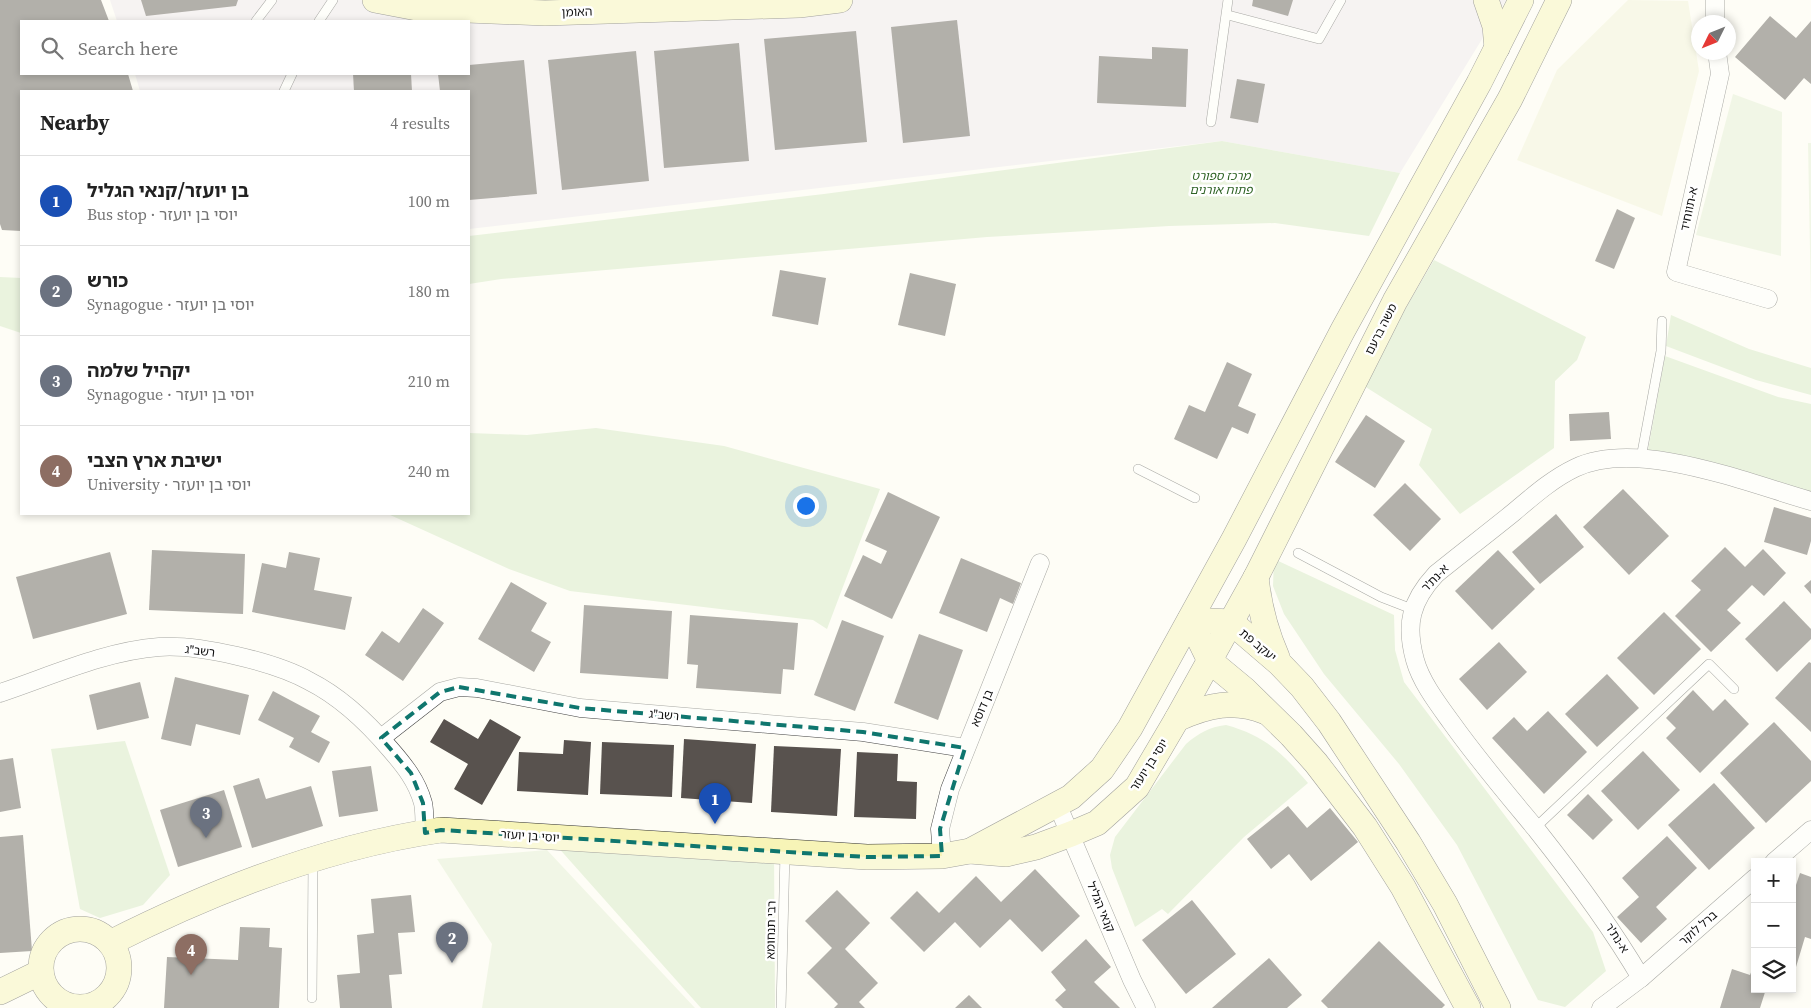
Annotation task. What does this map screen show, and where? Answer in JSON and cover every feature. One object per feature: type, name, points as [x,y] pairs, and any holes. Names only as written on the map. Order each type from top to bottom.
[{"type":"main road","name":"האומן","points":[[375,0],[417,8],[545,13],[799,5],[840,0]]},
{"type":"main road","points":[[1486,0],[1495,26],[1497,48]]},
{"type":"main road","points":[[1468,1008],[1403,887],[1365,827],[1316,763],[1270,714],[1210,660],[1190,620],[1343,330],[1442,153],[1521,0]]},
{"type":"main road","name":"משה ברעם","points":[[1210,660],[1256,577],[1395,301],[1510,100],[1559,0]]},
{"type":"main road","points":[[1256,577],[1258,603],[1264,628],[1280,664]]},
{"type":"main road","name":"יעקב פת","points":[[1190,620],[1231,622],[1280,664],[1302,687],[1329,722],[1408,842],[1445,904],[1498,1008]]},
{"type":"main road","name":"יוסי בן יועזר","points":[[970,851],[1058,806],[1087,785],[1116,752],[1190,620]]},
{"type":"main road","name":"יוסי בן יועזר","points":[[110,943],[188,906],[313,861],[391,839],[441,830],[867,857],[942,856],[970,851],[1006,854],[1070,834],[1097,823],[1137,786],[1178,719],[1210,660]]},
{"type":"main road","points":[[1178,719],[1211,706],[1226,704],[1244,705],[1270,714]]},
{"type":"main road","points":[[71,930],[92,931],[110,943],[116,954],[119,967],[117,981],[111,992],[101,1001],[89,1007],[76,1007],[57,999],[44,984],[41,972],[42,958],[48,945],[58,936],[71,930]]},
{"type":"main road","points":[[0,992],[41,972]]},
{"type":"street","points":[[1715,0],[1715,15]]},
{"type":"street","name":"א-תווחיד","points":[[1718,60],[1720,74],[1676,272],[1768,299]]},
{"type":"street","name":"א-נת'ר","points":[[1641,978],[1588,895],[1535,828],[1487,773],[1435,700],[1415,662],[1409,632],[1412,609],[1422,589],[1436,574],[1552,482],[1576,468],[1602,459],[1641,458],[1711,473],[1811,501]]},
{"type":"street","name":"בן דוסא","points":[[942,856],[940,829],[950,789],[1040,563]]},
{"type":"street","name":"רשב\"ג","points":[[0,693],[91,662],[160,647],[193,649],[237,656],[308,680],[361,717],[411,773],[423,803],[425,833]]},
{"type":"street","name":"רשב\"ג","points":[[381,738],[440,692],[459,687],[485,689],[580,708],[863,732],[965,748]]},
{"type":"street","name":"קנאי הגליל","points":[[1058,806],[1128,972],[1146,1008]]},
{"type":"street","points":[[1779,858],[1811,830]]},
{"type":"street","name":"ברל לוקר","points":[[1602,1008],[1641,978],[1751,882]]},
{"type":"street","name":"ברל לוקר","points":[[1616,1008],[1641,978]]},
{"type":"lane","points":[[257,20],[272,0]]},
{"type":"lane","points":[[320,20],[333,0]]},
{"type":"lane","points":[[1211,122],[1228,15],[1228,0]]},
{"type":"lane","points":[[1228,15],[1319,39],[1341,0]]},
{"type":"lane","points":[[284,90],[292,75]]},
{"type":"lane","points":[[1641,458],[1661,351],[1662,321]]},
{"type":"lane","points":[[1138,469],[1195,498]]},
{"type":"lane","points":[[1298,553],[1381,597],[1412,609]]},
{"type":"lane","points":[[1535,828],[1709,664],[1734,689]]},
{"type":"lane","name":"רבי תנחומא","points":[[782,1008],[785,852]]},
{"type":"lane","points":[[312,998],[313,861]]},
{"type":"highlighted area","points":[[459,687],[580,708],[863,732],[965,748],[940,829],[942,856],[867,857],[441,830],[425,833],[423,803],[411,773],[381,738],[440,692]]},
{"type":"shaded area","points":[[110,0],[1506,0],[1400,173],[1222,141],[470,229],[470,90],[140,90],[135,75],[470,75],[470,20],[117,20]]},
{"type":"green space","points":[[1628,0],[1688,1],[1691,20],[1691,60],[1697,60],[1699,71],[1662,216],[1517,160],[1557,70]]},
{"type":"green space","points":[[1733,94],[1782,112],[1781,256],[1696,235]]},
{"type":"green space","name":"מרכז ספורט פתוח אורנים","points":[[1222,141],[1400,173],[1369,236],[1275,223],[1169,226],[987,237],[501,279],[470,284],[470,236],[824,194]]},
{"type":"green space","points":[[1808,143],[1811,143],[1811,303]]},
{"type":"green space","points":[[1434,260],[1586,337],[1577,360],[1555,381],[1554,448],[1460,514],[1419,465],[1432,429],[1361,384]]},
{"type":"green space","points":[[0,277],[20,278],[20,333],[0,326]]},
{"type":"green space","points":[[1671,315],[1749,349],[1811,368],[1811,395],[1756,380],[1666,346]]},
{"type":"green space","points":[[1665,356],[1778,397],[1811,404],[1811,494],[1685,456],[1648,450]]},
{"type":"green space","points":[[596,428],[724,446],[880,489],[827,629],[813,620],[570,591],[509,569],[390,515],[470,515],[470,433],[527,435]]},
{"type":"green space","points":[[1274,559],[1394,615],[1395,650],[1404,682],[1593,932],[1606,971],[1565,1007],[1538,1000],[1457,845],[1399,764],[1324,674],[1284,614],[1273,586]]},
{"type":"green space","points":[[1226,725],[1240,729],[1263,740],[1281,754],[1308,783],[1244,837],[1168,914],[1162,909],[1135,927],[1112,868],[1110,855],[1115,837],[1186,744],[1205,731]]},
{"type":"green space","points":[[125,741],[170,875],[143,905],[100,918],[80,909],[51,749]]},
{"type":"green space","points":[[556,845],[774,852],[775,1008],[701,1008]]},
{"type":"green space","points":[[547,850],[695,1008],[482,1008],[492,944],[437,859]]},
{"type":"building","points":[[0,0],[101,0],[109,20],[20,20],[20,75],[128,75],[133,90],[20,90],[20,231],[2,230],[0,224]]},
{"type":"building","points":[[141,0],[238,0],[236,6],[146,16]]},
{"type":"building","points":[[1253,0],[1293,0],[1288,16],[1252,6]]},
{"type":"building","points":[[1770,16],[1796,38],[1811,21],[1811,84],[1804,78],[1785,100],[1736,58]]},
{"type":"building","points":[[957,20],[970,136],[903,143],[891,27]]},
{"type":"building","points":[[856,31],[867,142],[775,150],[764,39]]},
{"type":"building","points":[[739,43],[749,161],[664,168],[654,51]]},
{"type":"building","points":[[1152,47],[1188,49],[1186,107],[1097,103],[1099,56],[1152,59]]},
{"type":"building","points":[[636,51],[649,181],[562,190],[548,60]]},
{"type":"building","points":[[524,60],[537,194],[470,200],[470,90],[440,90],[438,75],[470,75],[470,65]]},
{"type":"building","points":[[353,75],[411,75],[412,90],[354,90]]},
{"type":"building","points":[[1237,79],[1265,84],[1258,123],[1230,118]]},
{"type":"building","points":[[1617,209],[1635,218],[1614,269],[1595,261]]},
{"type":"building","points":[[780,270],[826,278],[818,325],[772,316]]},
{"type":"building","points":[[910,273],[956,284],[945,336],[898,325]]},
{"type":"building","points":[[1227,362],[1252,374],[1238,406],[1256,414],[1248,434],[1232,427],[1217,459],[1174,439],[1189,405],[1205,412]]},
{"type":"building","points":[[1609,412],[1611,439],[1570,441],[1569,414]]},
{"type":"building","points":[[1366,415],[1405,441],[1375,488],[1335,462]]},
{"type":"building","points":[[1405,483],[1441,519],[1410,551],[1373,515]]},
{"type":"building","points":[[1623,489],[1669,536],[1629,575],[1583,527]]},
{"type":"building","points":[[888,492],[940,517],[892,619],[844,596],[863,555],[881,564],[887,551],[865,541]]},
{"type":"building","points":[[1774,507],[1811,518],[1811,541],[1807,555],[1764,542]]},
{"type":"building","points":[[1556,514],[1584,547],[1540,584],[1512,552]]},
{"type":"building","points":[[1725,547],[1745,567],[1763,549],[1786,573],[1764,596],[1752,585],[1727,610],[1741,623],[1711,652],[1675,616],[1701,590],[1691,581]]},
{"type":"building","points":[[152,550],[245,554],[243,614],[149,610]]},
{"type":"building","points":[[1498,550],[1535,589],[1492,630],[1455,591]]},
{"type":"building","points":[[110,552],[127,614],[33,639],[16,577]]},
{"type":"building","points":[[289,552],[320,558],[314,590],[352,597],[345,630],[252,612],[262,563],[286,568]]},
{"type":"building","points":[[961,558],[1021,583],[1013,604],[1000,598],[987,632],[939,613]]},
{"type":"building","points":[[1811,580],[1811,594],[1804,586]]},
{"type":"building","points":[[511,582],[547,603],[531,631],[551,642],[534,672],[478,639]]},
{"type":"building","points":[[1784,601],[1811,629],[1811,639],[1777,672],[1745,639]]},
{"type":"building","points":[[584,605],[672,611],[668,679],[580,673]]},
{"type":"building","points":[[423,608],[444,623],[403,681],[365,655],[382,631],[399,643]]},
{"type":"building","points":[[1664,612],[1701,649],[1654,695],[1617,658]]},
{"type":"building","points":[[690,615],[798,623],[794,670],[783,669],[781,694],[696,688],[698,665],[687,664]]},
{"type":"building","points":[[842,620],[884,636],[855,711],[814,695]]},
{"type":"building","points":[[919,634],[963,650],[938,720],[894,703]]},
{"type":"building","points":[[1499,642],[1527,672],[1487,710],[1459,679]]},
{"type":"building","points":[[1809,662],[1811,663],[1811,732],[1775,698]]},
{"type":"building","points":[[1607,674],[1639,708],[1597,747],[1565,714]]},
{"type":"building","points":[[175,677],[249,695],[240,735],[196,724],[191,746],[161,739]]},
{"type":"building","points":[[140,682],[149,718],[97,730],[89,695]]},
{"type":"building","points":[[1693,690],[1713,711],[1725,699],[1749,724],[1700,773],[1666,738],[1676,728],[1666,718]]},
{"type":"building","points":[[273,691],[320,716],[311,732],[330,742],[319,763],[289,747],[294,738],[258,720]]},
{"type":"building","points":[[1548,711],[1587,752],[1544,794],[1492,738],[1514,717],[1527,731]]},
{"type":"building","points":[[444,719],[478,739],[490,719],[521,737],[482,805],[454,789],[468,764],[430,742]]},
{"type":"building","points":[[1774,722],[1811,761],[1811,781],[1766,823],[1720,773]]},
{"type":"building","points":[[684,739],[756,744],[752,803],[681,798]]},
{"type":"building","points":[[564,740],[591,742],[588,795],[517,791],[519,752],[563,754]]},
{"type":"building","points":[[602,742],[674,745],[672,797],[600,794]]},
{"type":"building","points":[[774,746],[841,749],[837,816],[771,812]]},
{"type":"building","points":[[1643,751],[1680,790],[1638,830],[1601,791]]},
{"type":"building","points":[[857,752],[898,754],[897,781],[917,782],[916,819],[854,817]]},
{"type":"building","points":[[13,758],[21,808],[0,812],[0,760]]},
{"type":"building","points":[[371,766],[378,811],[339,817],[332,771]]},
{"type":"building","points":[[259,778],[266,799],[311,786],[323,826],[252,848],[233,786]]},
{"type":"building","points":[[1714,783],[1755,828],[1709,870],[1668,825]]},
{"type":"building","points":[[224,790],[242,847],[178,867],[160,810]]},
{"type":"building","points":[[1588,794],[1613,820],[1593,840],[1567,815]]},
{"type":"building","points":[[1288,806],[1307,828],[1330,808],[1358,842],[1311,881],[1289,854],[1271,869],[1247,839]]},
{"type":"building","points":[[23,835],[32,951],[0,953],[0,837]]},
{"type":"building","points":[[1667,836],[1697,868],[1656,907],[1667,919],[1641,943],[1617,917],[1639,897],[1622,878]]},
{"type":"building","points":[[1035,869],[1080,916],[1042,952],[1010,919],[980,948],[955,922],[924,952],[890,918],[917,891],[939,913],[976,876],[1001,902]]},
{"type":"building","points":[[1800,873],[1811,877],[1811,939],[1805,937],[1796,967],[1796,903],[1796,885]]},
{"type":"building","points":[[837,890],[870,923],[845,949],[878,983],[859,1002],[865,1008],[834,1008],[838,1004],[807,973],[832,948],[805,921]]},
{"type":"building","points":[[411,895],[415,932],[398,933],[402,974],[389,975],[392,1008],[340,1008],[337,975],[360,973],[357,935],[374,933],[371,899]]},
{"type":"building","points":[[1192,900],[1236,954],[1186,994],[1142,940]]},
{"type":"building","points":[[240,927],[270,928],[269,947],[282,948],[279,1008],[164,1008],[167,957],[238,960]]},
{"type":"building","points":[[1086,939],[1111,967],[1094,982],[1120,1008],[1063,1008],[1055,1000],[1066,990],[1051,972]]},
{"type":"building","points":[[1379,941],[1445,1005],[1442,1008],[1328,1008],[1321,1001]]},
{"type":"building","points":[[1269,958],[1302,995],[1287,1008],[1212,1008]]},
{"type":"building","points":[[1732,969],[1750,975],[1751,972],[1751,993],[1765,993],[1760,1008],[1720,1008]]},
{"type":"building","points":[[969,995],[982,1008],[955,1008]]},
{"type":"place","name":"בן יועזר/קנאי הגליל","points":[[715,824]]},
{"type":"place","name":"יקהיל שלמה","points":[[206,838]]},
{"type":"place","name":"כורש","points":[[452,963]]},
{"type":"place","name":"ישיבת ארץ הצבי","points":[[191,975]]}]
